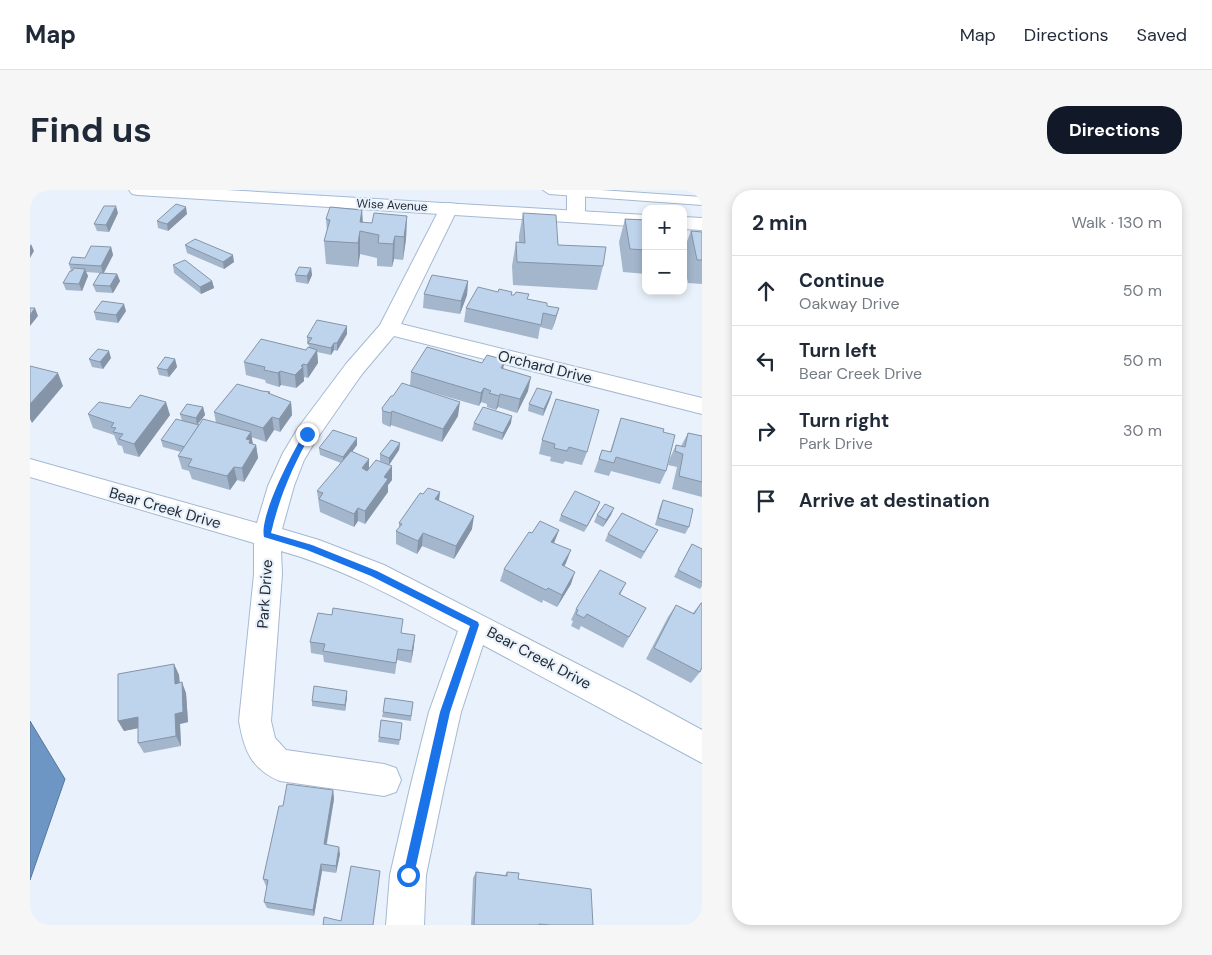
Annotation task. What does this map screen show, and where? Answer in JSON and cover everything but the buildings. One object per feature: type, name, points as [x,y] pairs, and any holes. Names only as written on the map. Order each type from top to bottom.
[{"type":"street","name":"Wise Avenue","points":[[138,190],[211,192],[642,221]]},
{"type":"street","points":[[576,191],[576,216]]},
{"type":"street","name":"Park Drive","points":[[384,780],[280,765],[268,757],[259,743],[255,721],[268,574],[267,535],[271,515],[292,459],[307,434],[354,369],[389,328],[449,208]]},
{"type":"street","points":[[687,223],[702,224]]},
{"type":"street","name":"Orchard Drive","points":[[389,328],[702,406]]},
{"type":"street","name":"Bear Creek Drive","points":[[30,468],[232,527],[267,535],[309,548],[374,573],[623,702],[702,747]]},
{"type":"street","points":[[405,925],[408,875],[427,788],[445,712],[475,625]]},
{"type":"lane","points":[[549,190],[702,201]]},
{"type":"water","points":[[30,721],[65,779],[30,880]]},
{"type":"route","points":[[307,434],[292,459],[271,515],[267,535],[309,548],[374,573],[475,625],[445,712],[408,875]]}]
